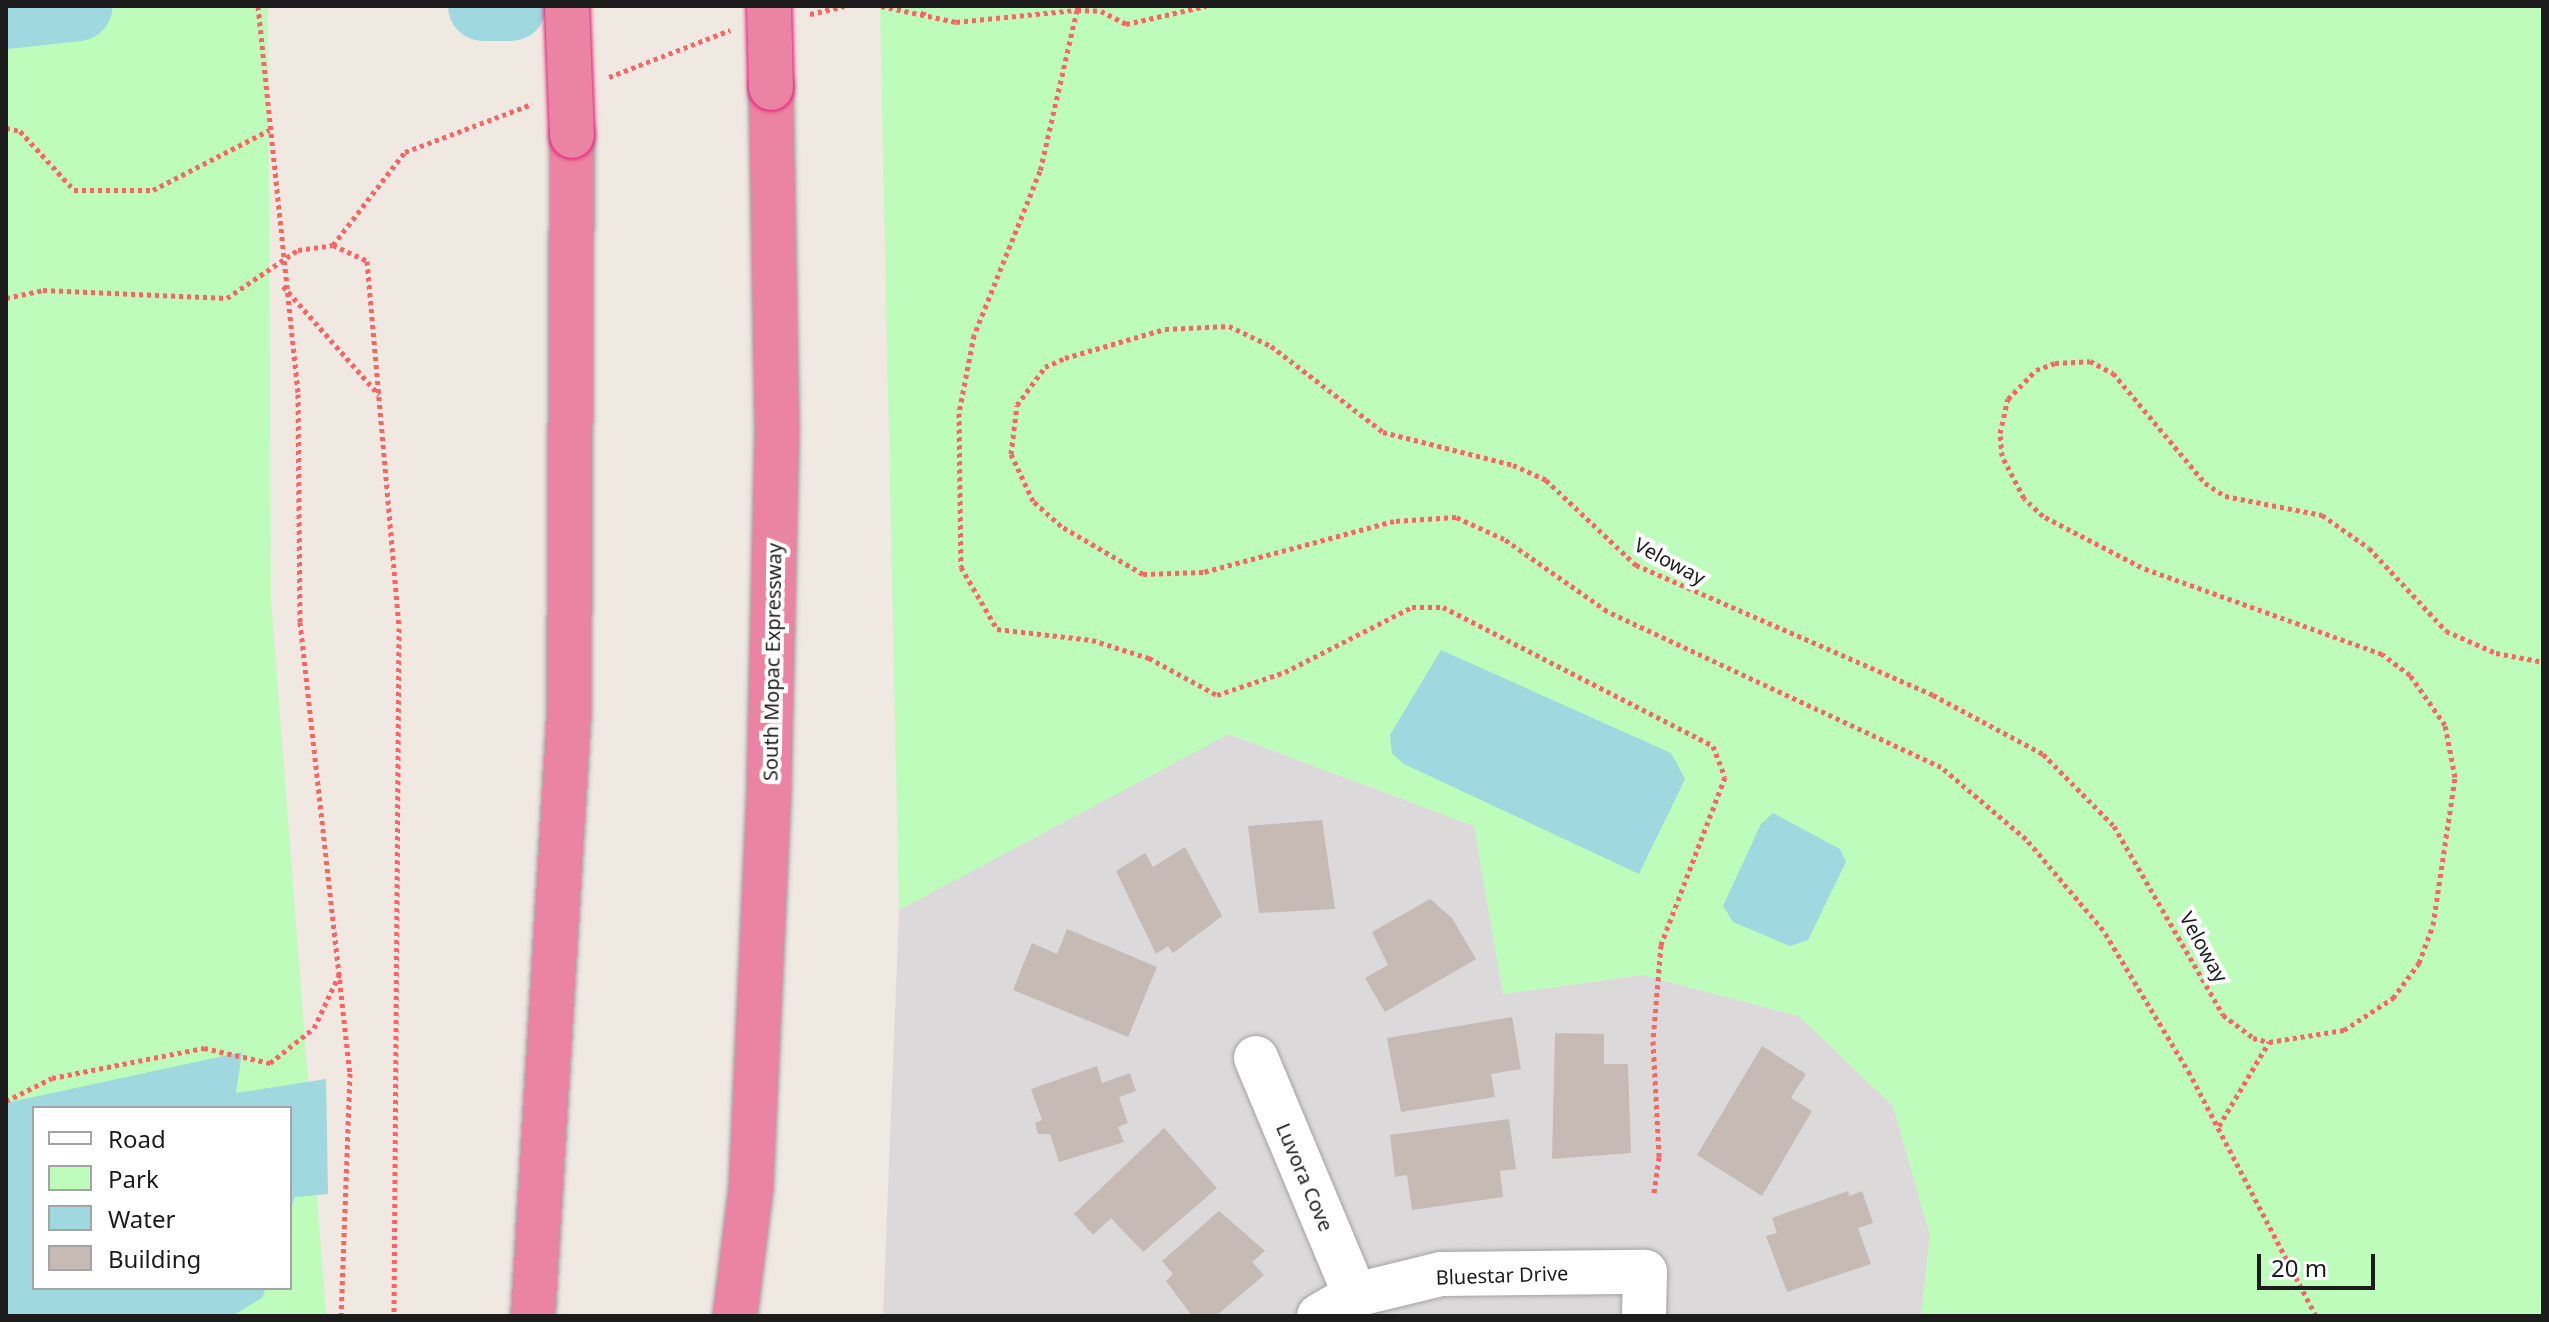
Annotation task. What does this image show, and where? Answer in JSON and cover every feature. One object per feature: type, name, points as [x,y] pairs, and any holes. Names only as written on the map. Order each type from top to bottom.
[{"type":"highway","points":[[533,1316],[569,714],[572,136],[567,6]]},
{"type":"highway","name":"South Mopac Expressway","points":[[735,1316],[751,1187],[777,429],[769,6]]},
{"type":"highway","points":[[751,1187],[756,1316]]},
{"type":"street","name":"Luvora Cove","points":[[1256,1058],[1337,1306]]},
{"type":"street","name":"Bluestar Drive","points":[[1337,1306],[1441,1274],[1645,1272],[1644,1316]]},
{"type":"path","points":[[258,6],[283,286],[298,394],[300,622],[350,1073],[341,1316]]},
{"type":"path","points":[[820,12],[844,6]]},
{"type":"path","points":[[881,6],[956,22],[1077,10],[1101,11],[1126,24],[1206,6]]},
{"type":"path","points":[[923,15],[925,6]]},
{"type":"path","points":[[1077,10],[1040,171],[974,335],[959,413],[961,567],[997,629],[1092,640],[1149,658],[1217,695],[1285,672],[1412,607],[1443,607],[1713,746],[1725,777],[1661,945],[1653,1041],[1659,1157],[1654,1194]]},
{"type":"path","points":[[6,128],[20,131],[74,190],[153,190],[269,130]]},
{"type":"path","points":[[333,245],[367,261],[399,628],[394,1316]]},
{"type":"path","points":[[6,298],[73,290],[227,298],[281,260]]},
{"type":"path","points":[[283,286],[379,396]]},
{"type":"path","name":"Veloway","points":[[2269,1042],[2236,1029],[2223,1015],[2114,826],[2043,754],[1933,695],[1636,565],[1546,480],[1513,465],[1383,432],[1271,346],[1229,326],[1165,329],[1065,358],[1045,367],[1017,405],[1011,454],[1033,501],[1061,526],[1143,574],[1203,572],[1394,521],[1456,517],[1504,539],[1607,611],[1941,767],[2026,839],[2103,930],[2219,1127],[2316,1316]]},
{"type":"path","points":[[2219,1127],[2269,1042],[2344,1030],[2393,998],[2419,963],[2433,925],[2455,777],[2445,725],[2410,675],[2382,654],[2141,567],[2043,516],[2024,498],[2002,456],[2000,433],[2008,399],[2036,370],[2055,363],[2090,361],[2113,373],[2205,483],[2225,496],[2322,515],[2369,548],[2446,631],[2496,653],[2543,662]]},
{"type":"path","points":[[6,1101],[52,1078],[191,1050],[242,1052],[270,1063],[314,1028],[339,974]]},
{"type":"shaded area","points":[[1228,734],[1474,826],[1503,994],[1642,975],[1799,1016],[1893,1106],[1930,1235],[1921,1316],[883,1316],[899,910]]},
{"type":"green space","points":[[6,6],[268,6],[271,599],[326,1316],[6,1316]]},
{"type":"green space","points":[[880,6],[2543,6],[2543,1316],[1921,1316],[1930,1235],[1893,1106],[1799,1016],[1642,975],[1503,994],[1474,826],[1229,734],[899,910]]},
{"type":"water","points":[[1441,650],[1671,753],[1685,779],[1639,874],[1404,764],[1392,753],[1390,735]]},
{"type":"water","points":[[1773,813],[1840,849],[1846,862],[1808,940],[1790,946],[1733,922],[1723,906],[1761,824]]},
{"type":"water","points":[[242,1052],[236,1093],[326,1079],[328,1194],[295,1197],[292,1205],[292,1106],[32,1106],[32,1290],[265,1290],[262,1298],[232,1316],[6,1316],[6,1103]]},
{"type":"building","points":[[1322,820],[1335,909],[1259,913],[1248,826]]},
{"type":"building","points":[[1185,847],[1222,916],[1173,953],[1168,946],[1156,954],[1116,871],[1145,853],[1153,867]]},
{"type":"building","points":[[1430,899],[1452,918],[1476,959],[1385,1012],[1365,978],[1388,965],[1372,932]]},
{"type":"building","points":[[1067,929],[1157,967],[1128,1037],[1013,990],[1032,943],[1057,954]]},
{"type":"building","points":[[1512,1017],[1521,1069],[1491,1074],[1495,1097],[1401,1112],[1387,1038]]},
{"type":"building","points":[[1555,1033],[1604,1034],[1604,1064],[1628,1064],[1631,1153],[1552,1159]]},
{"type":"building","points":[[1762,1046],[1806,1074],[1791,1098],[1812,1111],[1762,1196],[1697,1155]]},
{"type":"building","points":[[1097,1066],[1102,1083],[1130,1073],[1136,1091],[1119,1097],[1128,1123],[1118,1127],[1124,1142],[1059,1162],[1050,1134],[1038,1134],[1035,1123],[1042,1120],[1031,1089]]},
{"type":"building","points":[[1509,1119],[1516,1169],[1500,1171],[1503,1197],[1412,1210],[1407,1175],[1395,1177],[1390,1135]]},
{"type":"building","points":[[1164,1128],[1217,1188],[1143,1252],[1111,1218],[1093,1235],[1074,1214]]},
{"type":"building","points":[[1848,1191],[1849,1196],[1862,1191],[1873,1223],[1858,1228],[1871,1264],[1787,1292],[1766,1236],[1777,1233],[1772,1218]]},
{"type":"building","points":[[1219,1211],[1265,1251],[1252,1262],[1264,1275],[1216,1316],[1192,1316],[1166,1281],[1173,1274],[1162,1261]]},
{"type":"waterway","points":[[6,14],[78,6]]},
{"type":"waterway","points":[[483,6],[511,6]]}]
